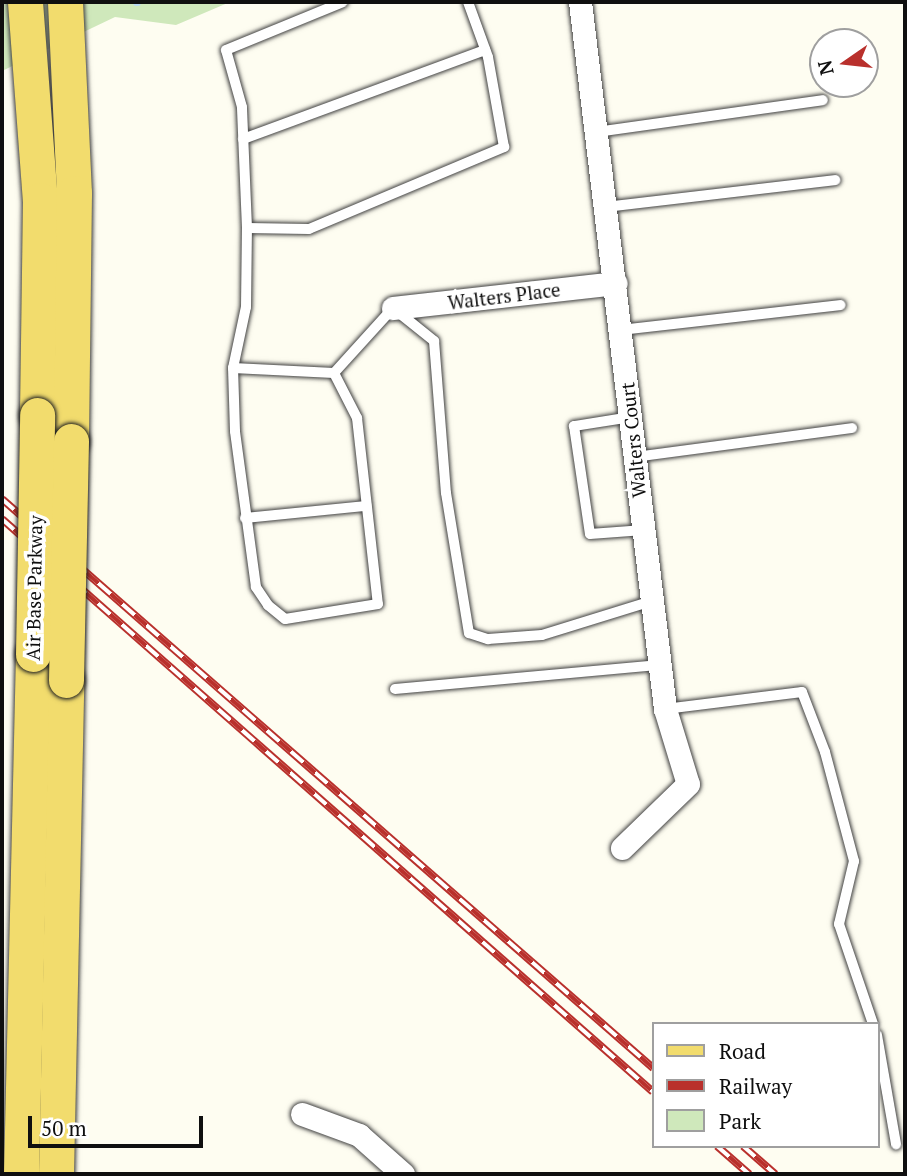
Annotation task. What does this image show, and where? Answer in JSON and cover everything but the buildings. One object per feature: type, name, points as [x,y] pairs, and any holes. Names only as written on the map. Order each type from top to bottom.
[{"type":"main road","name":"Air Base Parkway","points":[[21,1174],[40,200],[24,2]]},
{"type":"main road","name":"Air Base Parkway","points":[[56,1174],[74,193],[65,2]]},
{"type":"street","name":"Walters Court","points":[[579,2],[616,283],[665,709],[688,784],[622,848]]},
{"type":"street","name":"Walters Place","points":[[393,308],[616,283]]},
{"type":"street","points":[[302,1114],[359,1135],[403,1174]]},
{"type":"lane","points":[[334,373],[357,418],[378,604],[285,619],[268,605],[256,587],[245,518],[233,368],[246,307],[247,228],[242,107],[226,50],[343,2]]},
{"type":"lane","points":[[247,228],[309,229],[504,147],[485,50],[468,2]]},
{"type":"lane","points":[[243,139],[485,50]]},
{"type":"lane","points":[[596,132],[823,100]]},
{"type":"lane","points":[[606,207],[835,180]]},
{"type":"lane","points":[[621,330],[841,305]]},
{"type":"lane","points":[[334,373],[393,308],[434,341],[446,493],[469,633],[488,639],[542,635],[652,601]]},
{"type":"lane","points":[[233,368],[334,373]]},
{"type":"lane","points":[[631,417],[574,426],[590,534],[644,530]]},
{"type":"lane","points":[[635,457],[852,428]]},
{"type":"lane","points":[[245,518],[366,506]]},
{"type":"lane","points":[[395,689],[660,665]]},
{"type":"lane","points":[[665,709],[802,692],[825,752],[854,862],[839,925],[872,1022]]},
{"type":"lane","points":[[879,1046],[896,1144]]},
{"type":"green space","points":[[2,2],[230,2],[176,25],[115,17],[2,71]]},
{"type":"railway","points":[[2,499],[652,1067]]},
{"type":"railway","points":[[2,519],[652,1091]]},
{"type":"railway","points":[[719,1148],[749,1174]]},
{"type":"railway","points":[[745,1148],[775,1174]]}]
